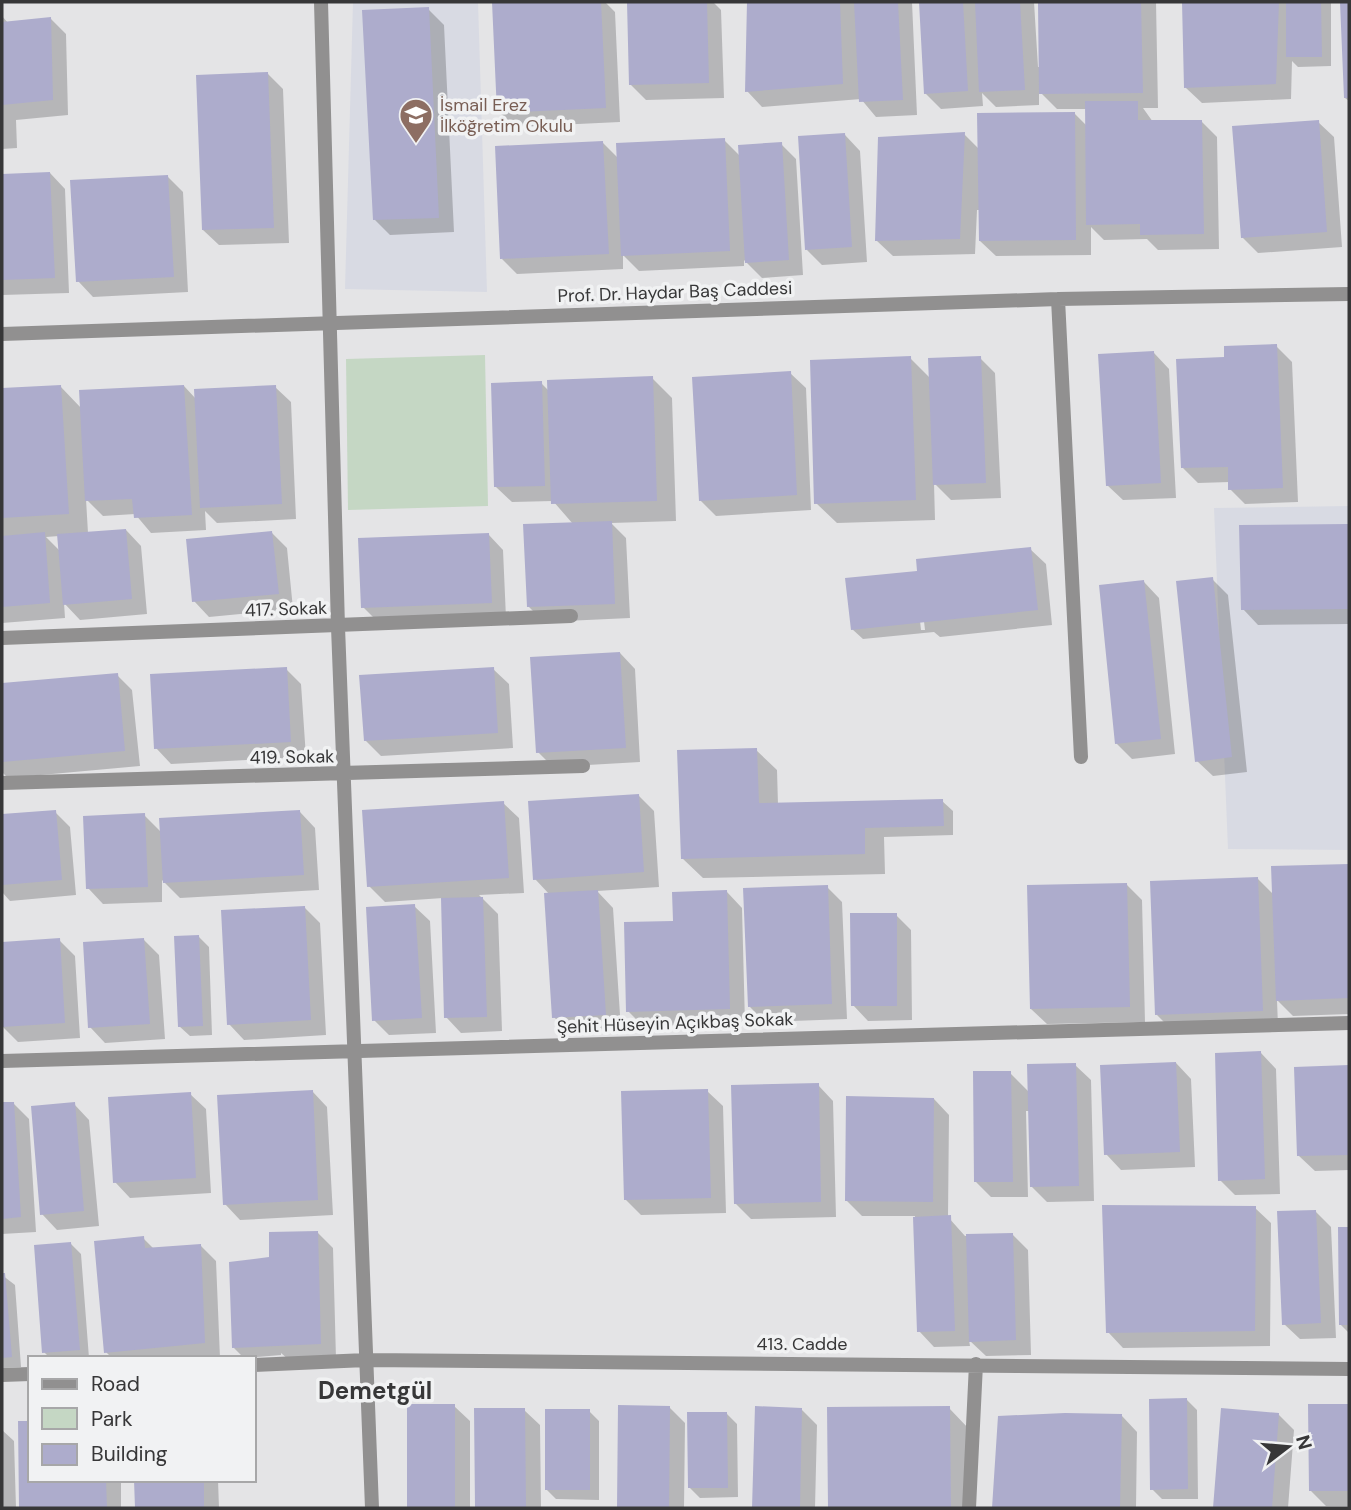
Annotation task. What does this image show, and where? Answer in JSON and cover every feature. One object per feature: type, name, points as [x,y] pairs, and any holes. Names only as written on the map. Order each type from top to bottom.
[{"type":"street","points":[[321,2],[338,627],[372,1508]]},
{"type":"street","name":"Prof. Dr. Haydar Baş Caddesi","points":[[2,334],[1058,299],[1349,294]]},
{"type":"street","points":[[1058,299],[1081,757]]},
{"type":"street","name":"417. Sokak","points":[[2,638],[572,616]]},
{"type":"street","name":"419. Sokak","points":[[2,783],[583,766]]},
{"type":"street","name":"Şehit Hüseyin Açıkbaş Sokak","points":[[2,1061],[1349,1023]]},
{"type":"street","name":"413. Cadde","points":[[256,1365],[366,1360],[1349,1369]]},
{"type":"street","points":[[970,1508],[976,1364]]},
{"type":"street","points":[[2,1375],[28,1374]]},
{"type":"shaded area","name":"İsmail Erez İlköğretim Okulu","points":[[353,2],[478,2],[487,292],[345,289]]},
{"type":"shaded area","points":[[1349,506],[1349,850],[1228,849],[1214,508]]},
{"type":"green space","points":[[485,355],[488,506],[348,510],[346,359]]},
{"type":"building","points":[[492,2],[601,2],[606,108],[497,113]]},
{"type":"building","points":[[627,2],[707,2],[709,83],[629,85]]},
{"type":"building","points":[[747,2],[840,2],[843,84],[745,92]]},
{"type":"building","points":[[854,2],[898,2],[903,100],[859,102]]},
{"type":"building","points":[[919,2],[963,2],[968,91],[924,94]]},
{"type":"building","points":[[975,2],[1020,2],[1025,90],[979,92]]},
{"type":"building","points":[[1038,2],[1141,2],[1143,93],[1039,94]]},
{"type":"building","points":[[1182,2],[1279,2],[1276,84],[1184,88]]},
{"type":"building","points":[[1286,2],[1321,2],[1322,57],[1286,57]]},
{"type":"building","points":[[1340,2],[1349,2],[1349,98],[1344,98]]},
{"type":"building","points":[[429,7],[439,218],[373,220],[362,10]]},
{"type":"building","points":[[51,17],[53,100],[2,105],[2,22]]},
{"type":"building","points":[[268,72],[274,228],[202,230],[196,75]]},
{"type":"building","points":[[1085,101],[1138,101],[1138,120],[1202,120],[1204,234],[1140,235],[1140,224],[1086,225]]},
{"type":"building","points":[[1075,112],[1076,240],[979,241],[977,113]]},
{"type":"building","points":[[1319,120],[1327,232],[1241,238],[1232,126]]},
{"type":"building","points":[[965,132],[960,239],[875,241],[878,137]]},
{"type":"building","points":[[845,133],[852,247],[805,250],[798,136]]},
{"type":"building","points":[[725,138],[730,251],[621,256],[616,143]]},
{"type":"building","points":[[603,141],[609,254],[500,259],[495,146]]},
{"type":"building","points":[[782,142],[789,260],[745,263],[738,145]]},
{"type":"building","points":[[50,172],[55,278],[2,280],[2,174]]},
{"type":"building","points":[[168,175],[174,277],[76,282],[70,180]]},
{"type":"building","points":[[1277,344],[1283,488],[1228,490],[1228,467],[1181,468],[1176,359],[1224,357],[1224,346]]},
{"type":"building","points":[[1154,351],[1161,483],[1106,486],[1098,354]]},
{"type":"building","points":[[911,356],[916,500],[814,504],[810,360]]},
{"type":"building","points":[[981,356],[986,483],[933,485],[928,358]]},
{"type":"building","points":[[791,371],[797,495],[699,501],[692,377]]},
{"type":"building","points":[[653,376],[657,501],[551,504],[547,380]]},
{"type":"building","points":[[542,381],[545,486],[494,487],[491,383]]},
{"type":"building","points":[[61,385],[69,514],[2,518],[2,388]]},
{"type":"building","points":[[184,385],[192,515],[134,518],[132,499],[85,501],[79,390]]},
{"type":"building","points":[[276,385],[282,504],[200,508],[194,389]]},
{"type":"building","points":[[612,521],[615,604],[527,607],[523,524]]},
{"type":"building","points":[[1349,524],[1349,609],[1241,610],[1239,525]]},
{"type":"building","points":[[126,529],[132,599],[63,605],[57,534]]},
{"type":"building","points":[[272,531],[279,594],[192,602],[186,539]]},
{"type":"building","points":[[45,532],[50,603],[2,607],[2,536]]},
{"type":"building","points":[[489,533],[492,603],[361,608],[358,538]]},
{"type":"building","points":[[1031,547],[1038,610],[851,630],[845,578],[917,571],[916,559]]},
{"type":"building","points":[[1213,577],[1232,757],[1195,762],[1176,581]]},
{"type":"building","points":[[1144,580],[1161,739],[1115,744],[1099,585]]},
{"type":"building","points":[[620,652],[626,748],[536,753],[530,657]]},
{"type":"building","points":[[287,667],[291,742],[154,749],[150,674]]},
{"type":"building","points":[[494,667],[498,733],[364,741],[359,675]]},
{"type":"building","points":[[118,673],[125,751],[2,762],[2,683]]},
{"type":"building","points":[[757,748],[759,803],[943,799],[944,826],[865,828],[865,854],[681,859],[677,750]]},
{"type":"building","points":[[639,794],[644,872],[533,880],[528,801]]},
{"type":"building","points":[[504,801],[509,878],[367,887],[362,810]]},
{"type":"building","points":[[56,810],[62,880],[2,885],[2,814]]},
{"type":"building","points":[[300,810],[304,875],[163,883],[159,818]]},
{"type":"building","points":[[145,813],[148,887],[86,889],[83,816]]},
{"type":"building","points":[[1349,864],[1349,998],[1276,1001],[1271,866]]},
{"type":"building","points":[[1258,877],[1263,1011],[1155,1015],[1150,881]]},
{"type":"building","points":[[1127,883],[1130,1007],[1030,1009],[1027,885]]},
{"type":"building","points":[[828,885],[832,1004],[748,1007],[743,888]]},
{"type":"building","points":[[598,890],[606,1015],[552,1018],[544,893]]},
{"type":"building","points":[[727,890],[730,1009],[626,1012],[624,922],[673,921],[672,892]]},
{"type":"building","points":[[483,897],[487,1017],[444,1018],[441,898]]},
{"type":"building","points":[[415,904],[422,1018],[372,1021],[366,907]]},
{"type":"building","points":[[305,906],[311,1020],[227,1025],[221,910]]},
{"type":"building","points":[[850,913],[897,913],[897,1006],[851,1006]]},
{"type":"building","points":[[199,935],[203,1026],[178,1027],[174,936]]},
{"type":"building","points":[[60,938],[65,1023],[2,1027],[2,942]]},
{"type":"building","points":[[144,938],[150,1024],[88,1028],[83,942]]},
{"type":"building","points":[[1261,1051],[1265,1179],[1218,1181],[1215,1053]]},
{"type":"building","points":[[1176,1062],[1180,1152],[1104,1155],[1100,1065]]},
{"type":"building","points":[[1076,1063],[1079,1186],[1030,1187],[1027,1064]]},
{"type":"building","points":[[1349,1065],[1349,1155],[1297,1156],[1294,1067]]},
{"type":"building","points":[[973,1071],[1011,1071],[1013,1182],[974,1182]]},
{"type":"building","points":[[819,1083],[821,1202],[734,1204],[731,1085]]},
{"type":"building","points":[[708,1089],[711,1198],[624,1200],[621,1091]]},
{"type":"building","points":[[313,1090],[318,1200],[223,1205],[217,1095]]},
{"type":"building","points":[[191,1092],[196,1178],[113,1183],[108,1097]]},
{"type":"building","points":[[846,1096],[934,1098],[933,1202],[845,1201]]},
{"type":"building","points":[[2,1102],[14,1102],[21,1217],[2,1219]]},
{"type":"building","points":[[75,1102],[84,1211],[40,1215],[31,1106]]},
{"type":"building","points":[[1102,1205],[1256,1206],[1255,1331],[1106,1333]]},
{"type":"building","points":[[1316,1210],[1321,1323],[1282,1325],[1277,1211]]},
{"type":"building","points":[[951,1215],[955,1331],[917,1332],[913,1217]]},
{"type":"building","points":[[1338,1227],[1349,1227],[1349,1325],[1339,1325]]},
{"type":"building","points":[[318,1231],[321,1344],[232,1348],[229,1262],[269,1257],[269,1232]]},
{"type":"building","points":[[1013,1233],[1016,1340],[969,1342],[966,1234]]},
{"type":"building","points":[[144,1236],[145,1248],[201,1244],[205,1343],[104,1353],[94,1241]]},
{"type":"building","points":[[71,1242],[80,1350],[42,1353],[34,1245]]},
{"type":"building","points":[[2,1273],[5,1273],[12,1357],[2,1358]]},
{"type":"building","points":[[1187,1398],[1188,1489],[1150,1490],[1149,1399]]},
{"type":"building","points":[[407,1404],[455,1404],[455,1508],[407,1508]]},
{"type":"building","points":[[1308,1404],[1349,1404],[1349,1491],[1309,1491]]},
{"type":"building","points":[[618,1405],[670,1406],[669,1508],[617,1508]]},
{"type":"building","points":[[755,1406],[802,1408],[800,1508],[752,1508]]},
{"type":"building","points":[[950,1406],[951,1508],[828,1508],[827,1407]]},
{"type":"building","points":[[474,1408],[525,1408],[526,1508],[475,1508]]},
{"type":"building","points":[[1221,1408],[1279,1413],[1272,1508],[1213,1508]]},
{"type":"building","points":[[545,1409],[590,1409],[590,1490],[545,1490]]},
{"type":"building","points":[[687,1412],[727,1412],[728,1488],[688,1488]]},
{"type":"building","points":[[1122,1414],[1120,1508],[992,1508],[998,1416]]},
{"type":"building","points":[[18,1421],[28,1421],[28,1482],[106,1482],[107,1508],[19,1508]]},
{"type":"building","points":[[134,1482],[204,1482],[204,1508],[135,1508]]},
{"type":"place","name":"İsmail Erez İlköğretim Okulu","points":[[416,145]]},
{"type":"district","name":"Demetgül","points":[[375,1390]]}]
